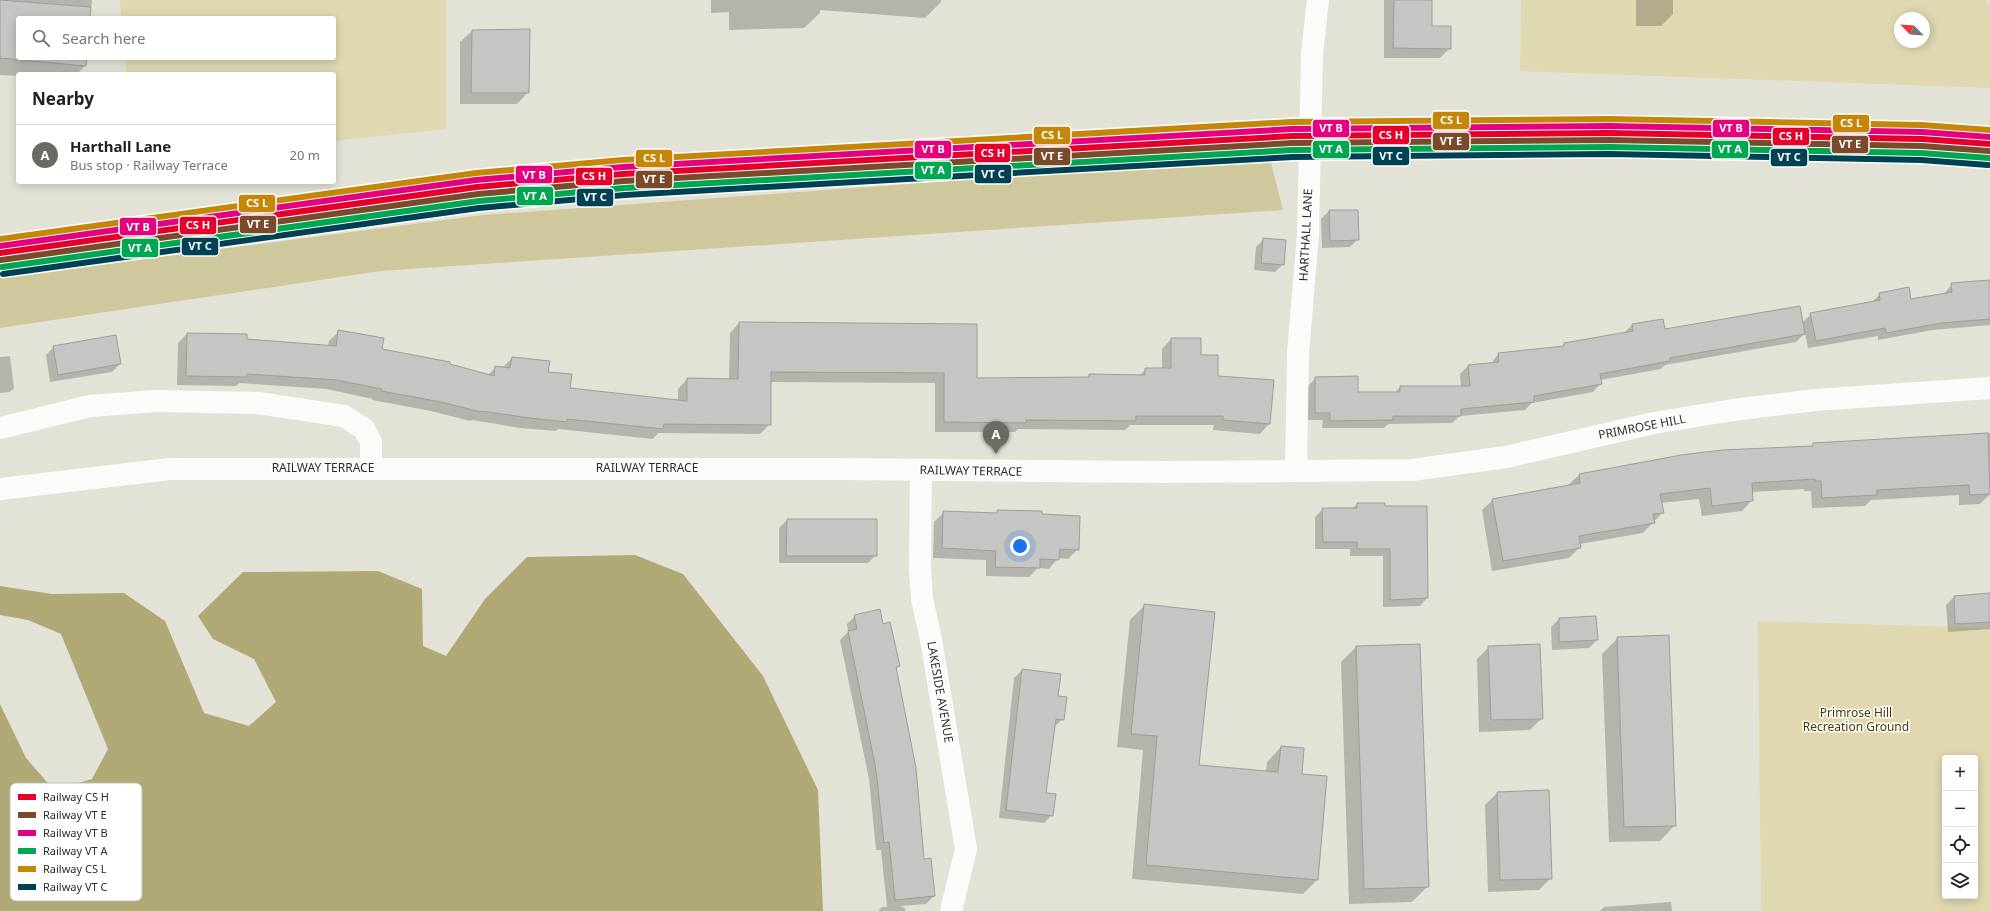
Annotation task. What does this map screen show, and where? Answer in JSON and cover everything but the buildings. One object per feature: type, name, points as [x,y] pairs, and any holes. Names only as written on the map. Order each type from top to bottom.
[{"type":"street","name":"HARTHALL LANE","points":[[1296,470],[1298,352],[1308,234],[1312,54],[1318,0]]},
{"type":"street","name":"PRIMROSE HILL","points":[[1296,470],[1412,470],[1506,457],[1654,423],[1733,410],[1815,400],[1990,388]]},
{"type":"street","points":[[0,428],[90,406],[156,401],[258,403],[344,416],[364,429],[371,442],[371,468]]},
{"type":"street","name":"RAILWAY TERRACE","points":[[0,489],[170,469],[371,468],[1164,472],[1296,470]]},
{"type":"street","name":"LAKESIDE AVENUE","points":[[921,470],[920,569],[922,599],[930,634],[966,849],[951,911]]},
{"type":"green space","points":[[120,0],[446,0],[446,129],[336,141],[336,72],[127,72],[125,60],[336,60],[336,16],[121,16]]},
{"type":"green space","points":[[1521,0],[1985,0],[1990,5],[1990,88],[1520,71]]},
{"type":"green space","name":"Primrose Hill Recreation Ground","points":[[1758,621],[1990,628],[1990,911],[1761,911]]},
{"type":"shaded area","points":[[1271,163],[1283,210],[380,271],[0,328],[0,278],[483,215],[1141,167]]},
{"type":"shaded area","points":[[635,555],[683,574],[763,676],[818,790],[823,911],[0,911],[0,704],[26,758],[48,783],[10,783],[10,901],[142,901],[142,783],[78,783],[92,779],[108,749],[61,634],[28,620],[0,615],[0,586],[52,594],[124,593],[165,621],[204,713],[249,726],[276,702],[254,659],[213,639],[198,616],[243,572],[378,571],[422,589],[423,646],[446,656],[485,599],[527,557]]},
{"type":"transit line","points":[[0,239],[476,173],[622,160],[1291,122],[1609,119],[1922,125],[1990,130]]},
{"type":"transit line","points":[[0,246],[476,180],[623,167],[1292,129],[1609,126],[1922,132],[1990,137]]},
{"type":"transit line","points":[[0,253],[477,187],[623,174],[1292,136],[1609,133],[1922,139],[1990,144]]},
{"type":"transit line","points":[[1,260],[478,194],[624,181],[1292,143],[1609,140],[1922,146],[1989,151]]},
{"type":"transit line","points":[[2,267],[479,201],[624,188],[1292,150],[1609,147],[1921,153],[1989,158]]},
{"type":"transit line","points":[[3,274],[479,208],[625,195],[1293,157],[1609,154],[1921,160],[1988,165]]},
{"type":"place","name":"Harthall Lane","points":[[996,454]]}]
